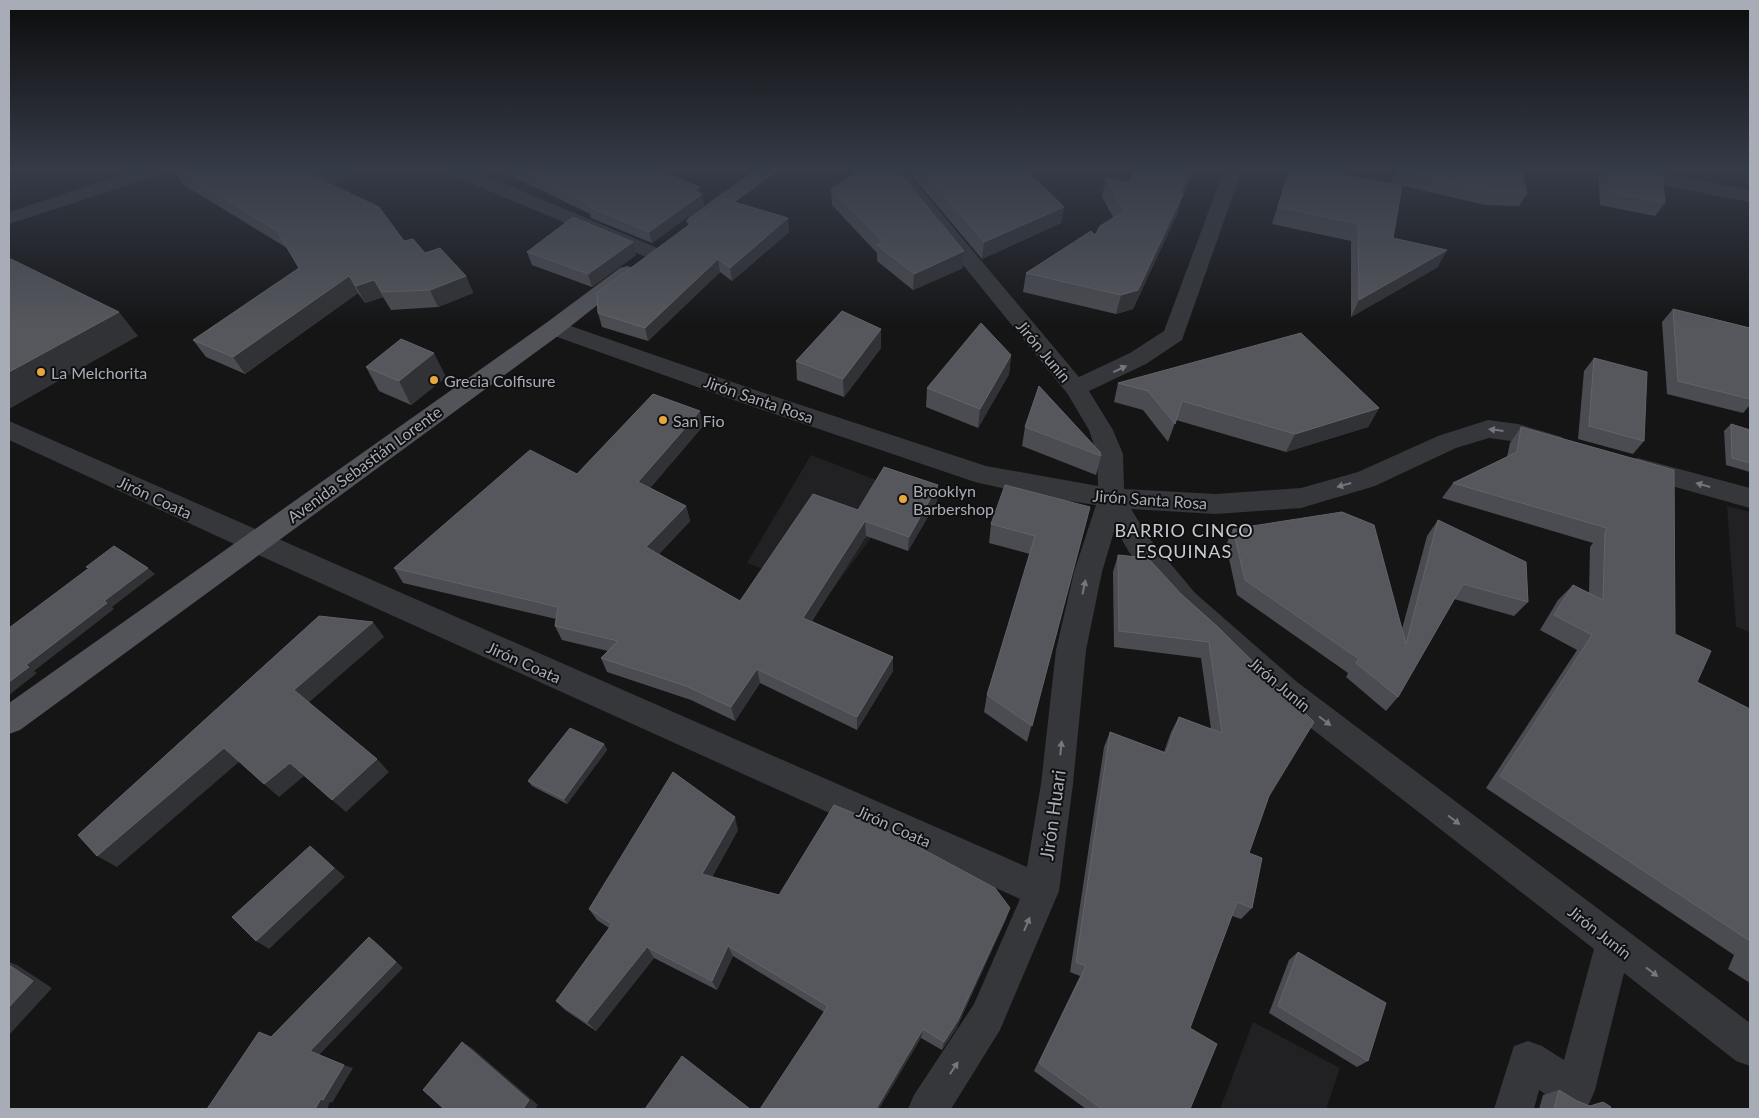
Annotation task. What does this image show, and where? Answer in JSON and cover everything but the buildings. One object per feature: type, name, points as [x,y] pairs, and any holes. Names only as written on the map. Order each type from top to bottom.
[{"type":"main road","name":"Avenida Sebastián Lorente","points":[[9,720],[554,328],[696,222]]},
{"type":"street","points":[[604,222],[666,244]]},
{"type":"street","name":"Jirón Junín","points":[[938,222],[1075,388],[1101,430],[1110,454],[1111,498],[1139,545],[1185,601],[1286,691],[1750,1047]]},
{"type":"street","points":[[1075,388],[1124,368],[1151,352],[1174,335],[1214,222]]},
{"type":"street","name":"Jirón Santa Rosa","points":[[554,328],[753,398],[984,474],[1036,486],[1111,498],[1216,504],[1301,498],[1366,479],[1447,442],[1488,429],[1518,433],[1574,449]]},
{"type":"street","name":"Jirón Coata","points":[[9,430],[255,542],[1041,892]]},
{"type":"street","points":[[1620,462],[1750,498]]},
{"type":"street","name":"Jirón Huari","points":[[928,1109],[988,1017],[1041,892],[1057,784],[1071,650],[1088,572],[1111,498]]},
{"type":"street","points":[[1514,1109],[1528,1060],[1575,1090],[1614,943]]},
{"type":"shaded area","points":[[811,455],[884,483],[876,528],[871,538],[829,594],[747,563]]},
{"type":"shaded area","points":[[1727,506],[1750,512],[1750,632],[1736,627]]},
{"type":"shaded area","points":[[1253,1022],[1340,1068],[1326,1109],[1220,1109]]},
{"type":"place","name":"La Melchorita","points":[[41,372]]},
{"type":"place","name":"Grecia Colfisure","points":[[434,380]]},
{"type":"place","name":"San Fio","points":[[663,420]]},
{"type":"place","name":"Brooklyn Barbershop","points":[[903,499]]},
{"type":"district","name":"BARRIO CINCO ESQUINAS","points":[[1184,540]]}]
